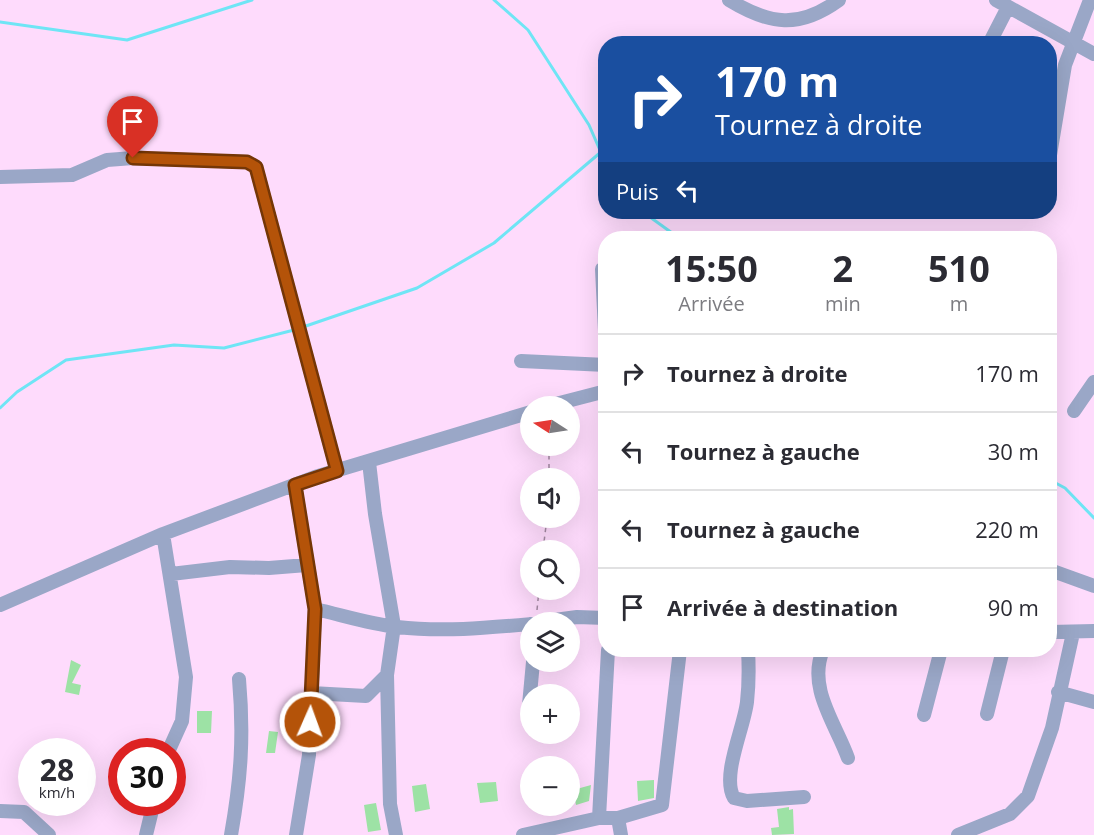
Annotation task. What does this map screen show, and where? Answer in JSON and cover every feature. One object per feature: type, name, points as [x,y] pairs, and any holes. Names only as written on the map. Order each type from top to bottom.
[{"type":"street","points":[[729,0],[764,18],[795,20],[816,16],[839,0]]},
{"type":"street","points":[[1057,113],[1065,65],[1090,0]]},
{"type":"street","points":[[992,36],[1002,3],[1094,54]]},
{"type":"street","points":[[0,177],[66,176],[107,160],[133,158],[247,162],[256,167],[337,471]]},
{"type":"street","points":[[521,361],[598,365]]},
{"type":"street","points":[[1074,411],[1094,382]]},
{"type":"street","points":[[580,398],[598,393]]},
{"type":"street","points":[[0,605],[163,534],[295,485],[520,415]]},
{"type":"street","points":[[369,462],[375,514],[394,627],[387,675],[390,804],[396,835]]},
{"type":"street","points":[[295,485],[315,609],[309,755],[296,835]]},
{"type":"street","points":[[163,534],[186,677],[182,721],[174,738]]},
{"type":"street","points":[[171,574],[230,567],[269,568],[307,565]]},
{"type":"street","points":[[1057,573],[1094,586]]},
{"type":"street","points":[[315,609],[394,627],[474,629],[520,622]]},
{"type":"street","points":[[580,616],[598,617]]},
{"type":"street","points":[[1057,632],[1094,631]]},
{"type":"street","points":[[958,835],[1010,814],[1028,796],[1049,738],[1073,633]]},
{"type":"street","points":[[599,818],[608,657]]},
{"type":"street","points":[[523,835],[599,818],[618,818],[655,809],[662,805],[679,657]]},
{"type":"street","points":[[748,657],[749,687],[730,774],[729,790],[734,798],[747,801],[804,797]]},
{"type":"street","points":[[821,657],[818,668],[822,697],[848,758]]},
{"type":"street","points":[[924,715],[939,657]]},
{"type":"street","points":[[987,714],[1001,657]]},
{"type":"street","points":[[311,693],[366,696],[387,675]]},
{"type":"street","points":[[231,835],[242,765],[243,731],[239,679]]},
{"type":"street","points":[[1058,692],[1094,702]]},
{"type":"street","points":[[0,811],[24,812],[49,835]]},
{"type":"street","points":[[146,835],[151,816]]},
{"type":"street","points":[[618,818],[621,835]]},
{"type":"building","points":[[71,660],[81,665],[72,683],[81,685],[79,695],[65,692]]},
{"type":"building","points":[[197,711],[212,711],[211,733],[197,733]]},
{"type":"building","points":[[269,731],[278,732],[275,753],[266,753]]},
{"type":"building","points":[[654,780],[654,798],[638,801],[637,781]]},
{"type":"building","points":[[496,782],[498,801],[480,803],[477,783]]},
{"type":"building","points":[[426,784],[430,809],[415,812],[412,786]]},
{"type":"building","points":[[591,785],[589,801],[580,804],[580,788]]},
{"type":"building","points":[[376,803],[381,830],[368,832],[364,805]]},
{"type":"building","points":[[789,807],[789,810],[793,809],[794,834],[772,835],[771,828],[779,827],[777,809]]},
{"type":"waterway","points":[[0,22],[127,40],[252,0]]},
{"type":"waterway","points":[[494,0],[528,30],[589,125],[598,146]]},
{"type":"waterway","points":[[303,327],[417,288],[494,243],[598,155]]},
{"type":"waterway","points":[[653,219],[669,231]]},
{"type":"waterway","points":[[0,408],[17,392],[66,360],[174,345],[224,348],[294,330]]},
{"type":"waterway","points":[[1057,484],[1065,488],[1094,518]]},
{"type":"route","points":[[133,158],[213,163],[247,162],[256,167],[312,370],[337,471],[295,485],[315,609],[310,722]]}]
